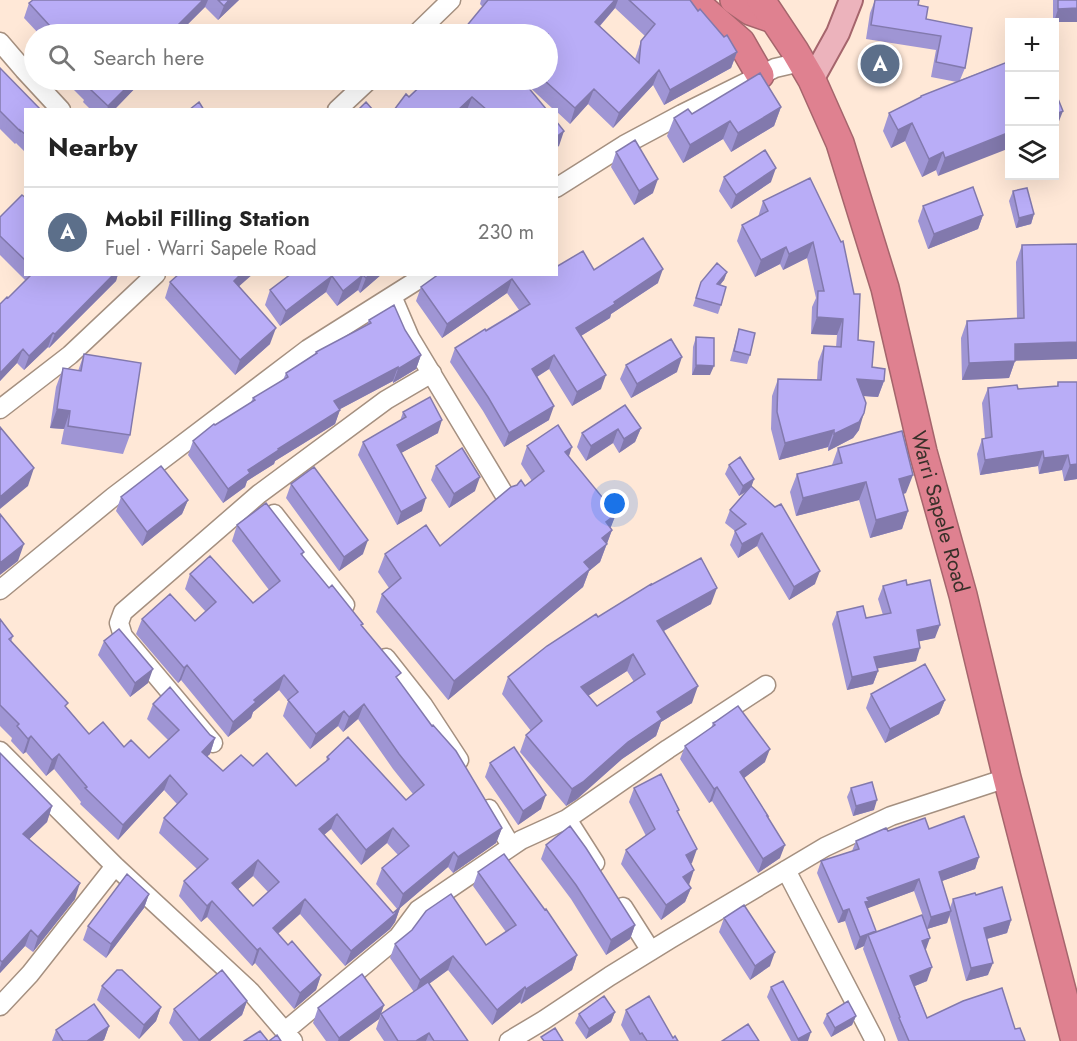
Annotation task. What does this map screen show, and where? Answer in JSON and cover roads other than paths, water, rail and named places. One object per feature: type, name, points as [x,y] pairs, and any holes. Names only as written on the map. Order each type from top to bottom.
[{"type":"highway","points":[[693,0],[741,42],[760,75]]},
{"type":"highway","points":[[734,0],[750,11],[767,10]]},
{"type":"highway","name":"Warri Sapele Road","points":[[767,10],[806,71],[840,143],[885,288],[923,452],[963,595],[1007,778],[1075,1041]]},
{"type":"main road","points":[[806,71],[838,33],[851,0]]},
{"type":"street","points":[[426,24],[451,0]]},
{"type":"street","points":[[0,42],[24,70]]},
{"type":"street","points":[[558,187],[624,146],[760,75],[775,68],[806,71]]},
{"type":"street","points":[[42,90],[59,108]]},
{"type":"street","points":[[339,108],[358,90]]},
{"type":"street","points":[[0,409],[70,355],[154,276]]},
{"type":"street","points":[[0,590],[113,497],[270,378],[308,350],[424,276]]},
{"type":"street","points":[[392,296],[410,338],[504,494]]},
{"type":"street","points":[[213,743],[123,636],[119,623],[123,612],[259,495],[386,400],[432,373]]},
{"type":"street","points":[[259,495],[359,622]]},
{"type":"street","points":[[373,641],[423,705],[466,771]]},
{"type":"street","points":[[0,751],[115,866],[251,992],[289,1036],[398,937],[418,910],[520,840],[567,819],[766,685]]},
{"type":"street","points":[[509,1041],[610,976],[825,847],[891,816],[1007,778]]},
{"type":"street","points":[[483,799],[511,846]]},
{"type":"street","points":[[567,819],[603,875]]},
{"type":"street","points":[[0,1006],[30,974],[115,866]]},
{"type":"street","points":[[786,870],[875,1041]]},
{"type":"street","points":[[615,894],[651,951]]},
{"type":"place","name":"Mobil Filling Station","points":[[880,64]]}]
